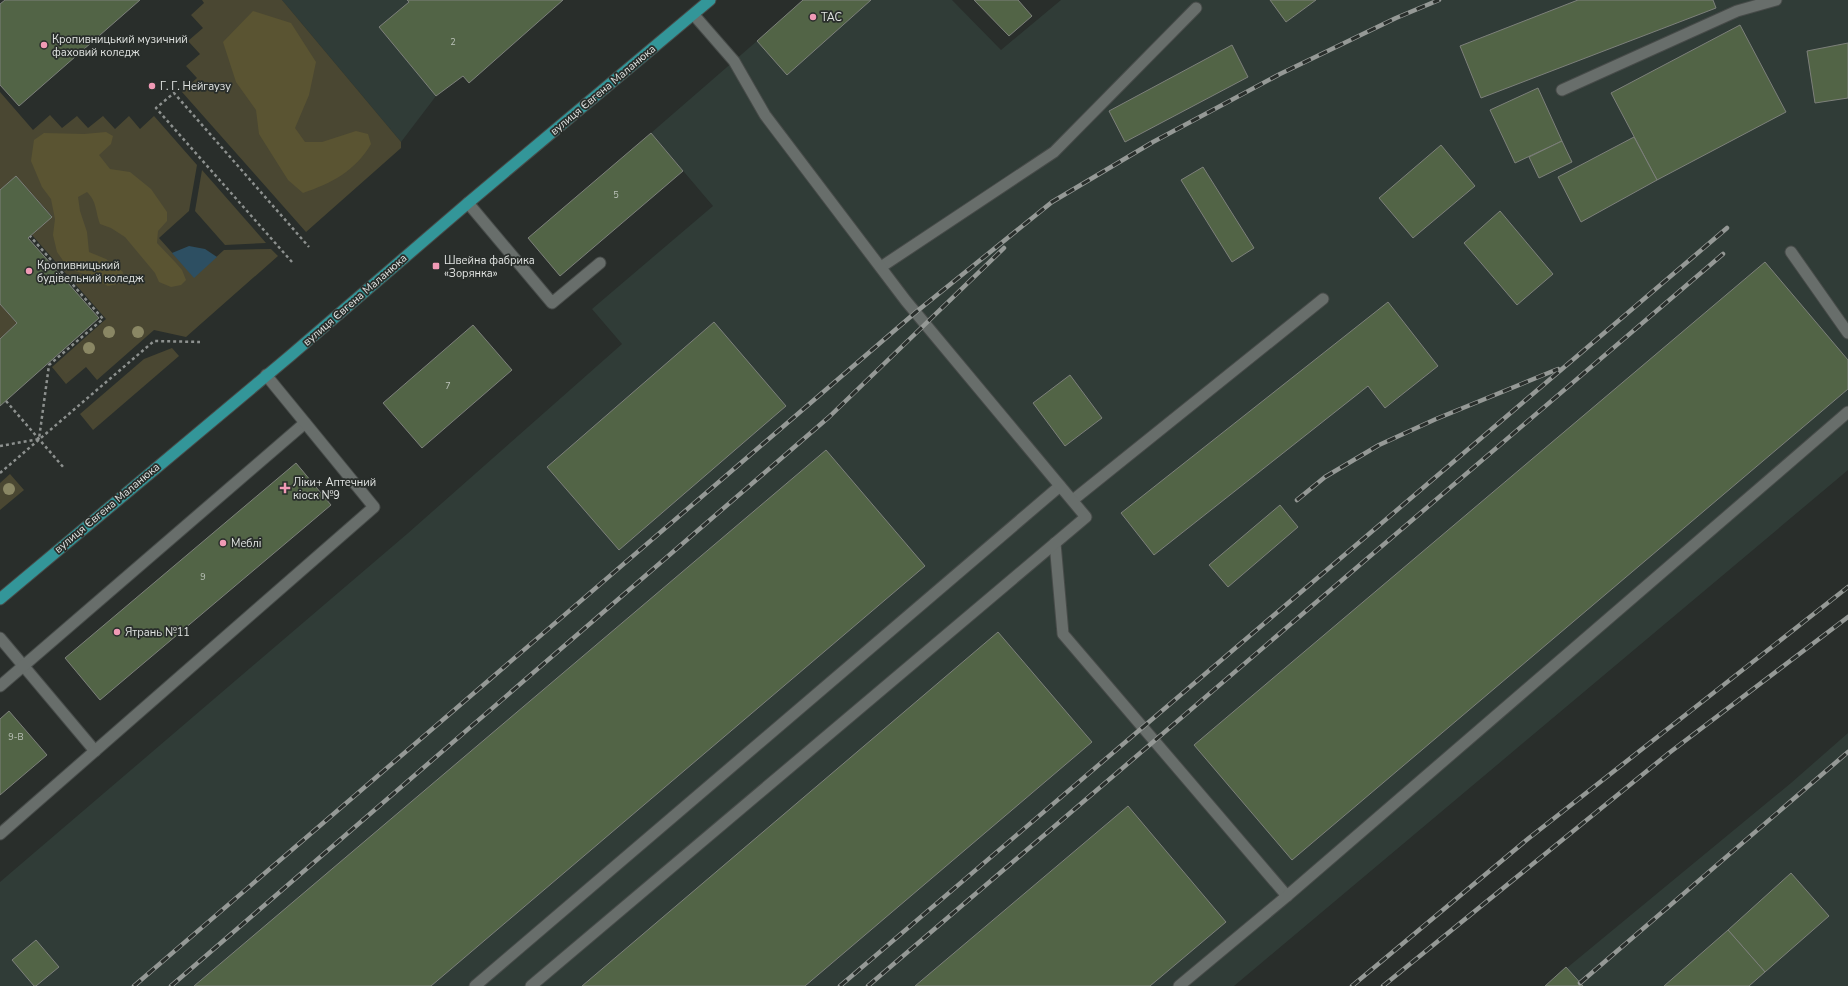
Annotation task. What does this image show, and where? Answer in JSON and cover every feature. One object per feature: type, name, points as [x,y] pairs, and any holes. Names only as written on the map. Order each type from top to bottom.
[{"type":"main road","name":"вулиця Євгена Маланюка","points":[[0,599],[710,0]]},
{"type":"lane","points":[[1562,90],[1737,11],[1776,0]]},
{"type":"lane","points":[[881,267],[1054,152],[1196,8]]},
{"type":"lane","points":[[531,986],[1086,517],[906,301],[765,115],[734,61],[694,15]]},
{"type":"lane","points":[[468,203],[552,303],[600,262]]},
{"type":"lane","points":[[1791,252],[1848,333]]},
{"type":"lane","points":[[1073,500],[1323,299]]},
{"type":"lane","points":[[0,834],[374,507],[266,375]]},
{"type":"lane","points":[[1179,986],[1287,896],[1848,412]]},
{"type":"lane","points":[[0,686],[305,423]]},
{"type":"lane","points":[[475,986],[1060,486]]},
{"type":"lane","points":[[1055,543],[1063,634],[1287,896]]},
{"type":"lane","points":[[0,638],[95,751]]},
{"type":"path","points":[[292,262],[156,108],[174,94],[309,247]]},
{"type":"path","points":[[30,236],[103,319],[49,365],[39,439]]},
{"type":"path","points":[[0,473],[154,341],[200,342]]},
{"type":"path","points":[[6,401],[64,468]]},
{"type":"path","points":[[0,446],[39,439]]},
{"type":"shaded area","points":[[202,0],[282,0],[401,142],[401,148],[306,232],[182,92],[197,78],[186,66],[200,54],[188,41],[203,28],[191,15],[204,3]]},
{"type":"shaded area","points":[[282,0],[563,0],[469,83],[463,76],[436,96],[401,142]]},
{"type":"shaded area","points":[[871,0],[952,0],[1001,50],[1061,0],[1848,0],[1848,470],[1234,986],[0,986],[0,882],[407,534],[622,344],[592,309],[713,206],[651,133],[757,41],[787,74]]},
{"type":"shaded area","points":[[253,11],[291,23],[316,62],[309,95],[295,128],[305,142],[322,142],[356,131],[368,134],[371,144],[358,162],[342,175],[324,185],[303,193],[288,180],[259,134],[256,110],[236,82],[223,42]]},
{"type":"shaded area","points":[[0,92],[33,130],[50,115],[62,128],[77,116],[88,128],[103,116],[115,129],[129,116],[140,129],[154,116],[197,165],[189,211],[159,238],[194,277],[224,250],[271,249],[278,256],[186,337],[154,330],[97,380],[86,367],[66,384],[52,367],[106,319],[32,235],[52,216],[16,176],[0,190]]},
{"type":"shaded area","points":[[106,132],[113,136],[111,144],[99,155],[110,169],[130,172],[151,189],[167,212],[167,221],[158,231],[157,243],[182,270],[186,280],[181,285],[171,287],[159,282],[155,273],[125,237],[111,228],[100,224],[94,203],[87,192],[78,197],[80,211],[87,232],[89,252],[106,259],[123,272],[121,283],[108,286],[87,275],[69,269],[57,252],[53,235],[55,219],[51,199],[42,187],[31,161],[34,140],[44,133],[84,134]]},
{"type":"shaded area","points":[[202,170],[266,243],[225,245],[195,211]]},
{"type":"shaded area","points":[[0,304],[17,323],[0,339]]},
{"type":"shaded area","points":[[172,348],[179,356],[93,430],[80,414],[144,359]]},
{"type":"shaded area","points":[[10,474],[24,490],[0,510],[0,483]]},
{"type":"shaded area","points":[[1848,733],[1848,986],[1545,986],[1791,783]]},
{"type":"water","points":[[189,246],[205,249],[217,257],[194,278],[172,253]]},
{"type":"building","name":"Кропивницький музичний фаховий коледж","points":[[5,0],[140,0],[19,106],[0,85],[0,4]]},
{"type":"building","points":[[407,0],[563,0],[469,83],[463,76],[436,96],[379,27],[409,2]]},
{"type":"building","points":[[803,0],[871,0],[787,75],[757,41]]},
{"type":"building","points":[[974,0],[1018,0],[1032,16],[1009,36]]},
{"type":"building","points":[[1270,0],[1316,0],[1286,22]]},
{"type":"building","points":[[1578,0],[1713,0],[1716,8],[1481,98],[1460,46]]},
{"type":"building","points":[[1740,25],[1786,112],[1657,180],[1611,93]]},
{"type":"building","points":[[1848,43],[1848,98],[1815,103],[1807,51]]},
{"type":"building","points":[[1232,45],[1248,77],[1125,142],[1109,111]]},
{"type":"building","points":[[1538,88],[1562,141],[1515,163],[1490,110]]},
{"type":"building","points":[[651,133],[683,171],[560,276],[528,238]]},
{"type":"building","points":[[1634,137],[1657,180],[1581,222],[1558,177]]},
{"type":"building","points":[[1562,141],[1572,162],[1539,178],[1529,157]]},
{"type":"building","points":[[1441,145],[1475,186],[1413,238],[1379,198]]},
{"type":"building","points":[[1203,167],[1254,248],[1232,262],[1181,180]]},
{"type":"building","name":"Кропивницький будівельний коледж","points":[[16,176],[52,217],[28,238],[99,318],[0,406],[0,339],[17,323],[0,304],[0,190]]},
{"type":"building","points":[[1500,211],[1553,274],[1517,305],[1464,243]]},
{"type":"building","points":[[1765,262],[1848,360],[1848,389],[1292,860],[1194,745]]},
{"type":"building","points":[[1388,302],[1438,366],[1385,408],[1368,386],[1154,555],[1121,513]]},
{"type":"building","points":[[714,322],[786,406],[619,550],[547,467]]},
{"type":"building","points":[[473,325],[512,370],[422,448],[383,403]]},
{"type":"building","points":[[1070,375],[1102,418],[1065,446],[1033,403]]},
{"type":"building","points":[[826,450],[925,566],[431,986],[194,986]]},
{"type":"building","points":[[296,463],[331,505],[100,700],[65,658]]},
{"type":"building","points":[[1280,505],[1298,527],[1228,587],[1209,565]]},
{"type":"building","points":[[998,632],[1092,742],[805,986],[582,986]]},
{"type":"building","points":[[9,711],[47,755],[0,795],[0,719]]},
{"type":"building","points":[[1128,806],[1226,922],[1150,986],[915,986]]},
{"type":"building","points":[[1791,873],[1829,916],[1765,972],[1728,930]]},
{"type":"building","points":[[1728,930],[1765,972],[1749,986],[1664,986]]},
{"type":"building","points":[[36,940],[59,967],[36,986],[34,986],[12,960]]},
{"type":"building","points":[[1566,967],[1583,986],[1545,986]]},
{"type":"railway","points":[[134,986],[916,312],[1052,202],[1153,142],[1280,74],[1396,18],[1439,0]]},
{"type":"railway","points":[[840,986],[1727,228]]},
{"type":"railway","points":[[171,986],[829,417],[1004,248]]},
{"type":"railway","points":[[868,986],[1723,254]]},
{"type":"railway","points":[[1297,500],[1325,477],[1379,445],[1436,419],[1558,369]]},
{"type":"railway","points":[[1352,986],[1529,838],[1848,587]]},
{"type":"railway","points":[[1383,986],[1669,753],[1848,617]]},
{"type":"railway","points":[[1580,983],[1848,752]]},
{"type":"place","name":"ТАС","points":[[813,17]]},
{"type":"place","name":"Кропивницький музичний фаховий коледж","points":[[44,45]]},
{"type":"place","name":"Г. Г. Нейгаузу","points":[[152,86]]},
{"type":"place","name":"Швейна фабрика «Зорянка»","points":[[436,266]]},
{"type":"place","name":"Кропивницький будівельний коледж","points":[[29,271]]},
{"type":"place","name":"Ліки+ Аптечний кіоск №9","points":[[285,488]]},
{"type":"place","name":"Меблі","points":[[223,543]]},
{"type":"place","name":"Ятрань №11","points":[[117,632]]}]
